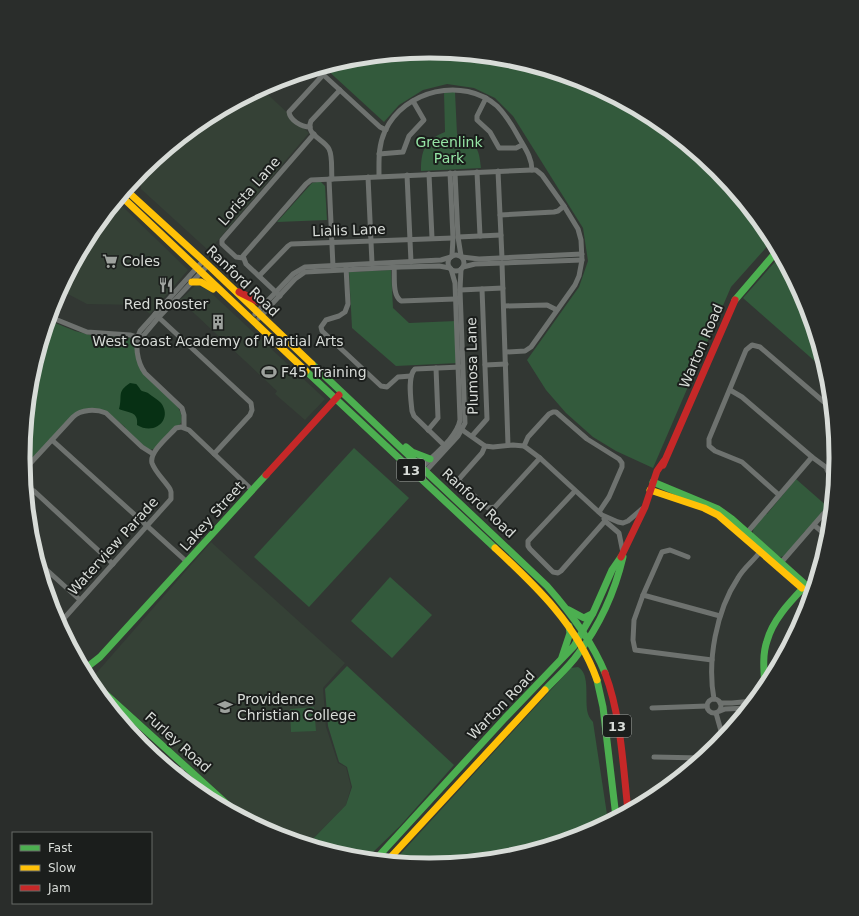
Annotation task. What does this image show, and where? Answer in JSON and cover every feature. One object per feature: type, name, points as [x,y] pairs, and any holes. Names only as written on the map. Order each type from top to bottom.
[{"type":"main road","name":"Ranford Road","points":[[127,197],[206,264],[504,544],[547,586],[566,608],[583,632],[602,666],[613,698],[627,805]]},
{"type":"main road","name":"Ranford Road","points":[[127,197],[252,321],[520,571],[569,625],[583,647],[596,678],[603,710],[615,811]]},
{"type":"main road","name":"Warton Road","points":[[380,854],[505,718],[559,663],[578,640],[593,613],[612,570],[623,554],[645,507],[655,483],[657,471],[664,461],[736,298],[773,255]]},
{"type":"main road","points":[[192,282],[200,281],[214,289],[220,290]]},
{"type":"main road","points":[[231,288],[257,301],[265,303]]},
{"type":"main road","name":"Lakey Street","points":[[91,669],[100,657],[342,392]]},
{"type":"main road","points":[[395,442],[406,447],[419,456],[430,459]]},
{"type":"main road","points":[[655,483],[680,497],[713,509],[726,521],[745,534],[804,587],[786,608],[772,628],[767,641],[765,653],[765,675]]},
{"type":"main road","points":[[651,493],[680,497]]},
{"type":"main road","points":[[504,544],[506,551],[521,566],[520,571]]},
{"type":"main road","name":"Warton Road","points":[[392,856],[583,647],[620,573],[623,554]]},
{"type":"main road","points":[[566,608],[584,618],[593,613]]},
{"type":"main road","points":[[559,663],[570,633],[569,625]]},
{"type":"main road","points":[[572,660],[586,662],[596,678]]},
{"type":"main road","name":"Furley Road","points":[[113,701],[221,798]]},
{"type":"main road","points":[[462,765],[470,771]]},
{"type":"main road","points":[[626,793],[631,803]]},
{"type":"main road","points":[[394,839],[421,814],[428,816]]},
{"type":"street","points":[[310,127],[300,125],[289,115],[288,112],[323,75],[380,127],[386,130]]},
{"type":"street","points":[[379,176],[379,154],[382,141],[393,118],[413,101],[433,92],[450,89],[467,91],[486,98],[498,107],[506,116],[530,159],[532,170]]},
{"type":"street","points":[[332,268],[330,151],[314,134],[310,127],[311,122],[340,90]]},
{"type":"street","points":[[486,98],[477,116],[477,120],[490,132],[499,148],[516,148],[522,145]]},
{"type":"street","points":[[379,154],[403,152],[409,136],[423,122],[423,117],[413,101]]},
{"type":"street","name":"Lorista Lane","points":[[243,258],[236,257],[222,244],[222,240],[314,134]]},
{"type":"street","points":[[280,296],[246,264],[243,258],[245,253],[306,184],[316,179],[536,170],[542,175],[578,229],[581,240],[582,257],[578,280],[529,349],[525,351],[506,352]]},
{"type":"street","points":[[498,171],[506,352],[508,445]]},
{"type":"street","points":[[477,172],[480,236]]},
{"type":"street","points":[[453,173],[456,237],[464,263],[462,268],[460,290],[461,366]]},
{"type":"street","points":[[429,174],[432,238]]},
{"type":"street","points":[[407,175],[411,262]]},
{"type":"street","points":[[368,177],[372,263]]},
{"type":"street","points":[[500,215],[554,212],[558,211],[564,206]]},
{"type":"street","name":"Lialis Lane","points":[[259,276],[290,244],[501,235]]},
{"type":"street","points":[[417,476],[461,428],[466,416],[455,279],[448,263],[452,256],[456,237]]},
{"type":"street","points":[[346,267],[372,263],[441,260],[456,255],[474,259],[502,261]]},
{"type":"street","points":[[258,314],[280,296],[295,279],[305,272],[346,267],[439,266],[451,268],[456,271],[474,264],[582,257]]},
{"type":"street","points":[[137,345],[157,316],[206,264]]},
{"type":"street","points":[[252,321],[265,303],[293,274],[302,268],[310,266],[332,268]]},
{"type":"street","points":[[346,267],[348,304],[345,312],[339,316],[326,320],[323,323],[322,328],[325,334],[381,386],[387,386],[398,377],[411,374],[415,369],[461,366]]},
{"type":"street","points":[[394,267],[396,292],[401,301],[456,299]]},
{"type":"street","points":[[184,427],[184,415],[182,408],[142,369],[137,345],[137,337],[140,331],[192,282],[199,270]]},
{"type":"street","points":[[460,290],[503,288]]},
{"type":"street","name":"Plumosa Lane","points":[[472,436],[487,419],[482,289]]},
{"type":"street","points":[[504,306],[547,305],[558,310]]},
{"type":"street","points":[[157,316],[250,403],[252,410],[250,415],[214,454]]},
{"type":"street","points":[[55,319],[86,332],[130,335],[137,337]]},
{"type":"street","points":[[779,495],[742,462],[715,451],[709,446],[709,439],[746,350],[752,345],[760,347],[825,403]]},
{"type":"street","points":[[485,365],[506,364]]},
{"type":"street","points":[[428,430],[438,418],[436,368]]},
{"type":"street","points":[[411,374],[412,411],[418,420],[445,446]]},
{"type":"street","points":[[730,390],[742,397],[827,468],[828,473]]},
{"type":"street","points":[[30,463],[76,414],[81,412],[99,411],[106,413],[142,448],[153,454],[176,428],[184,427],[252,490]]},
{"type":"street","points":[[524,446],[528,437],[549,414],[556,412],[587,439],[619,459],[622,463],[622,467],[602,516],[561,571],[558,573],[553,572],[530,549],[528,544],[530,539],[575,491]]},
{"type":"street","points":[[461,428],[485,446],[524,446],[540,458],[619,533],[623,554]]},
{"type":"street","points":[[52,440],[187,562]]},
{"type":"street","points":[[423,469],[430,459],[445,446]]},
{"type":"street","points":[[485,446],[482,453],[459,479],[461,484],[490,509],[498,504],[540,458]]},
{"type":"street","name":"Waterview Parade","points":[[64,619],[168,503],[171,496],[170,489],[153,466],[153,454]]},
{"type":"street","points":[[745,534],[812,457]]},
{"type":"street","points":[[31,490],[34,491],[113,564]]},
{"type":"street","points":[[602,516],[623,523],[628,521],[645,507]]},
{"type":"street","points":[[779,565],[826,512]]},
{"type":"street","points":[[814,525],[822,532]]},
{"type":"street","points":[[745,702],[720,703],[714,699],[712,687],[712,660],[720,616],[738,578],[762,549]]},
{"type":"street","points":[[688,557],[670,550],[662,552],[634,620],[633,640],[635,650],[712,660]]},
{"type":"street","points":[[46,570],[80,600]]},
{"type":"street","points":[[643,596],[720,616]]},
{"type":"street","points":[[707,706],[709,702],[714,699]]},
{"type":"street","points":[[720,703],[722,707],[718,712],[721,730]]},
{"type":"street","points":[[652,708],[707,706]]},
{"type":"street","points":[[707,706],[710,712],[740,708]]},
{"type":"street","points":[[654,757],[693,758]]},
{"type":"street","points":[[182,772],[187,767]]},
{"type":"shaded area","points":[[267,94],[309,133],[209,251],[141,189],[141,182],[186,141],[230,112]]},
{"type":"shaded area","points":[[120,207],[123,207],[188,270],[150,314],[140,305],[87,304],[66,293],[97,236]]},
{"type":"shaded area","points":[[196,285],[207,289],[325,399],[305,420],[275,394],[277,391],[180,300]]},
{"type":"shaded area","points":[[130,383],[136,384],[141,390],[148,393],[161,403],[165,415],[160,424],[156,427],[144,428],[137,425],[135,415],[119,409],[121,392]]},
{"type":"shaded area","name":"Providence Christian College","points":[[211,542],[345,663],[323,688],[326,727],[338,763],[346,767],[351,787],[346,805],[312,840],[277,827],[253,816],[233,806],[103,688],[94,675]]},
{"type":"green space","points":[[430,58],[482,62],[533,72],[582,89],[629,112],[651,126],[673,141],[693,158],[730,195],[746,215],[768,246],[731,287],[653,468],[616,451],[593,437],[566,413],[546,390],[527,360],[579,287],[588,261],[583,228],[513,116],[495,98],[474,88],[447,84],[423,90],[399,105],[384,122],[329,71],[377,62]]},
{"type":"green space","name":"Greenlink Park","points":[[444,92],[455,92],[457,134],[472,143],[478,150],[481,168],[421,171],[423,152],[429,142],[445,132]]},
{"type":"green space","points":[[321,182],[325,186],[327,220],[277,222],[312,183]]},
{"type":"green space","points":[[776,260],[799,305],[808,330],[817,363],[743,298]]},
{"type":"green space","points":[[391,270],[393,308],[409,323],[456,321],[458,363],[396,366],[352,328],[349,272]]},
{"type":"green space","points":[[54,322],[90,335],[131,338],[135,344],[138,364],[151,380],[179,408],[182,416],[181,423],[154,449],[150,450],[107,412],[80,410],[74,414],[30,462],[33,406],[44,355]]},
{"type":"green space","points":[[354,448],[409,498],[309,607],[254,557]]},
{"type":"green space","points":[[796,479],[826,506],[826,509],[807,531],[805,531],[785,556],[780,557],[753,534],[757,523],[765,514],[767,514]]},
{"type":"green space","points":[[390,577],[432,615],[392,658],[351,621]]},
{"type":"green space","points":[[347,666],[454,765],[400,826],[372,853],[352,850],[312,840],[346,805],[352,787],[347,767],[339,762],[328,726],[325,689]]},
{"type":"green space","points":[[578,667],[582,670],[586,681],[588,715],[593,722],[607,815],[558,836],[507,850],[456,857],[430,858],[398,856],[571,668]]},
{"type":"green space","points":[[314,707],[316,731],[291,732],[290,709]]},
{"type":"traffic: fast","points":[[735,300],[773,255]]},
{"type":"traffic: fast","points":[[312,364],[547,586],[580,627],[600,661],[605,673]]},
{"type":"traffic: fast","points":[[306,371],[495,548]]},
{"type":"traffic: fast","points":[[406,447],[412,452],[430,459]]},
{"type":"traffic: fast","points":[[89,666],[100,657],[266,475]]},
{"type":"traffic: fast","points":[[653,482],[718,509],[732,519],[806,585],[783,611],[770,633],[765,646],[764,676]]},
{"type":"traffic: fast","points":[[380,854],[505,718],[574,646],[593,613],[612,570],[621,557]]},
{"type":"traffic: fast","points":[[545,690],[567,668],[593,632],[616,583],[623,557]]},
{"type":"traffic: fast","points":[[569,610],[584,618],[592,614]]},
{"type":"traffic: fast","points":[[562,657],[570,633],[569,626]]},
{"type":"traffic: fast","points":[[597,680],[603,707],[615,811]]},
{"type":"traffic: fast","points":[[112,700],[220,797]]},
{"type":"traffic: slow","points":[[130,194],[208,265],[312,364]]},
{"type":"traffic: slow","points":[[125,200],[306,371]]},
{"type":"traffic: slow","points":[[192,282],[201,282],[213,289]]},
{"type":"traffic: slow","points":[[650,490],[704,508],[718,515],[802,588]]},
{"type":"traffic: slow","points":[[495,548],[526,577],[554,608],[579,642],[589,660],[597,680]]},
{"type":"traffic: slow","points":[[392,856],[545,690]]},
{"type":"traffic: jam","points":[[239,292],[257,301],[265,303]]},
{"type":"traffic: jam","points":[[663,465],[735,300]]},
{"type":"traffic: jam","points":[[266,475],[339,395]]},
{"type":"traffic: jam","points":[[621,557],[645,507],[657,471],[664,461]]},
{"type":"traffic: jam","points":[[605,673],[615,706],[618,723],[627,805]]},
{"type":"place","name":"Coles","points":[[110,261]]},
{"type":"place","name":"Red Rooster","points":[[166,285]]},
{"type":"place","name":"West Coast Academy of Martial Arts","points":[[218,322]]},
{"type":"place","name":"F45 Training","points":[[269,372]]},
{"type":"place","name":"Providence Christian College","points":[[225,707]]}]
